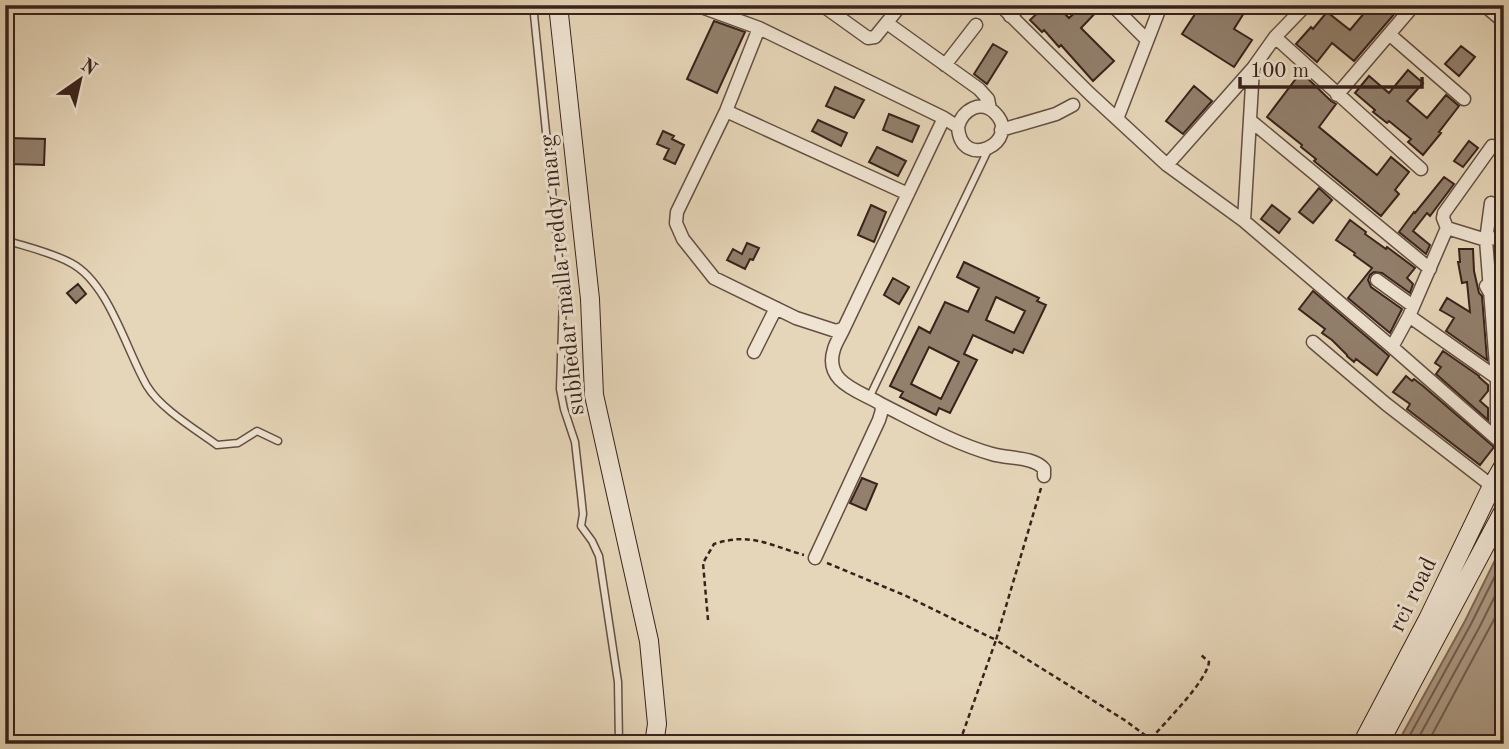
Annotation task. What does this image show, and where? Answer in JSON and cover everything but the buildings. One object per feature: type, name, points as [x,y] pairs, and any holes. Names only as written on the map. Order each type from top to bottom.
[{"type":"main road","name":"subhedar malla reddy marg","points":[[558,5],[590,299],[594,395],[649,641],[657,724],[654,744]]},
{"type":"main road","name":"rci road","points":[[1362,744],[1498,489],[1504,465]]},
{"type":"main road","name":"rci road","points":[[1379,744],[1504,510]]},
{"type":"street","points":[[697,5],[759,28],[958,127]]},
{"type":"street","points":[[822,5],[868,38],[874,37],[901,5]]},
{"type":"street","points":[[1000,5],[1167,165],[1244,221],[1497,439],[1497,378],[1486,240],[1491,203]]},
{"type":"street","points":[[1010,16],[1022,5]]},
{"type":"street","points":[[1112,5],[1147,40]]},
{"type":"street","points":[[1117,119],[1161,5]]},
{"type":"street","points":[[1167,165],[1253,68],[1275,37],[1306,5]]},
{"type":"street","points":[[1337,94],[1414,5]]},
{"type":"street","points":[[1484,5],[1504,22]]},
{"type":"street","points":[[887,23],[988,99],[990,109],[999,119],[999,139],[989,149],[974,150],[967,146],[958,134],[960,119],[970,109],[990,109]]},
{"type":"street","points":[[945,65],[976,25]]},
{"type":"street","points":[[759,28],[726,111],[677,212],[676,223],[683,239],[714,278],[796,318],[836,331],[844,328]]},
{"type":"street","points":[[1389,34],[1464,99]]},
{"type":"street","points":[[1275,37],[1421,169]]},
{"type":"street","points":[[1244,221],[1253,68]]},
{"type":"street","points":[[1001,130],[1056,114],[1073,105]]},
{"type":"street","points":[[726,111],[908,194]]},
{"type":"street","points":[[944,118],[833,349],[833,370],[841,382],[853,390],[964,446],[996,456],[1039,464],[1044,469],[1044,476]]},
{"type":"street","points":[[1251,121],[1430,269]]},
{"type":"street","points":[[1392,347],[1411,311],[1447,228],[1444,213],[1492,146]]},
{"type":"street","points":[[1447,228],[1486,240],[1504,236]]},
{"type":"street","points":[[1377,280],[1411,311],[1497,378]]},
{"type":"street","points":[[1488,289],[1504,291]]},
{"type":"street","points":[[754,352],[776,308]]},
{"type":"street","points":[[1313,342],[1386,404],[1498,489]]},
{"type":"street","points":[[815,558],[879,420],[881,404]]},
{"type":"lane","points":[[533,5],[563,298],[560,389],[575,442],[582,495],[581,526],[592,541],[598,556],[618,682],[620,744]]},
{"type":"lane","points":[[869,398],[989,149]]},
{"type":"lane","points":[[5,240],[74,264],[97,285],[148,388],[173,413],[217,445],[238,443],[257,431],[278,441]]},
{"type":"path","points":[[959,744],[996,640],[1044,476]]},
{"type":"path","points":[[708,620],[704,563],[714,544],[742,538],[759,540],[815,558],[904,595],[996,640],[1157,744]]},
{"type":"path","points":[[1151,739],[1207,672],[1209,662],[1200,654]]},
{"type":"water","points":[[1504,542],[1504,744],[1397,744],[1465,621]]}]
